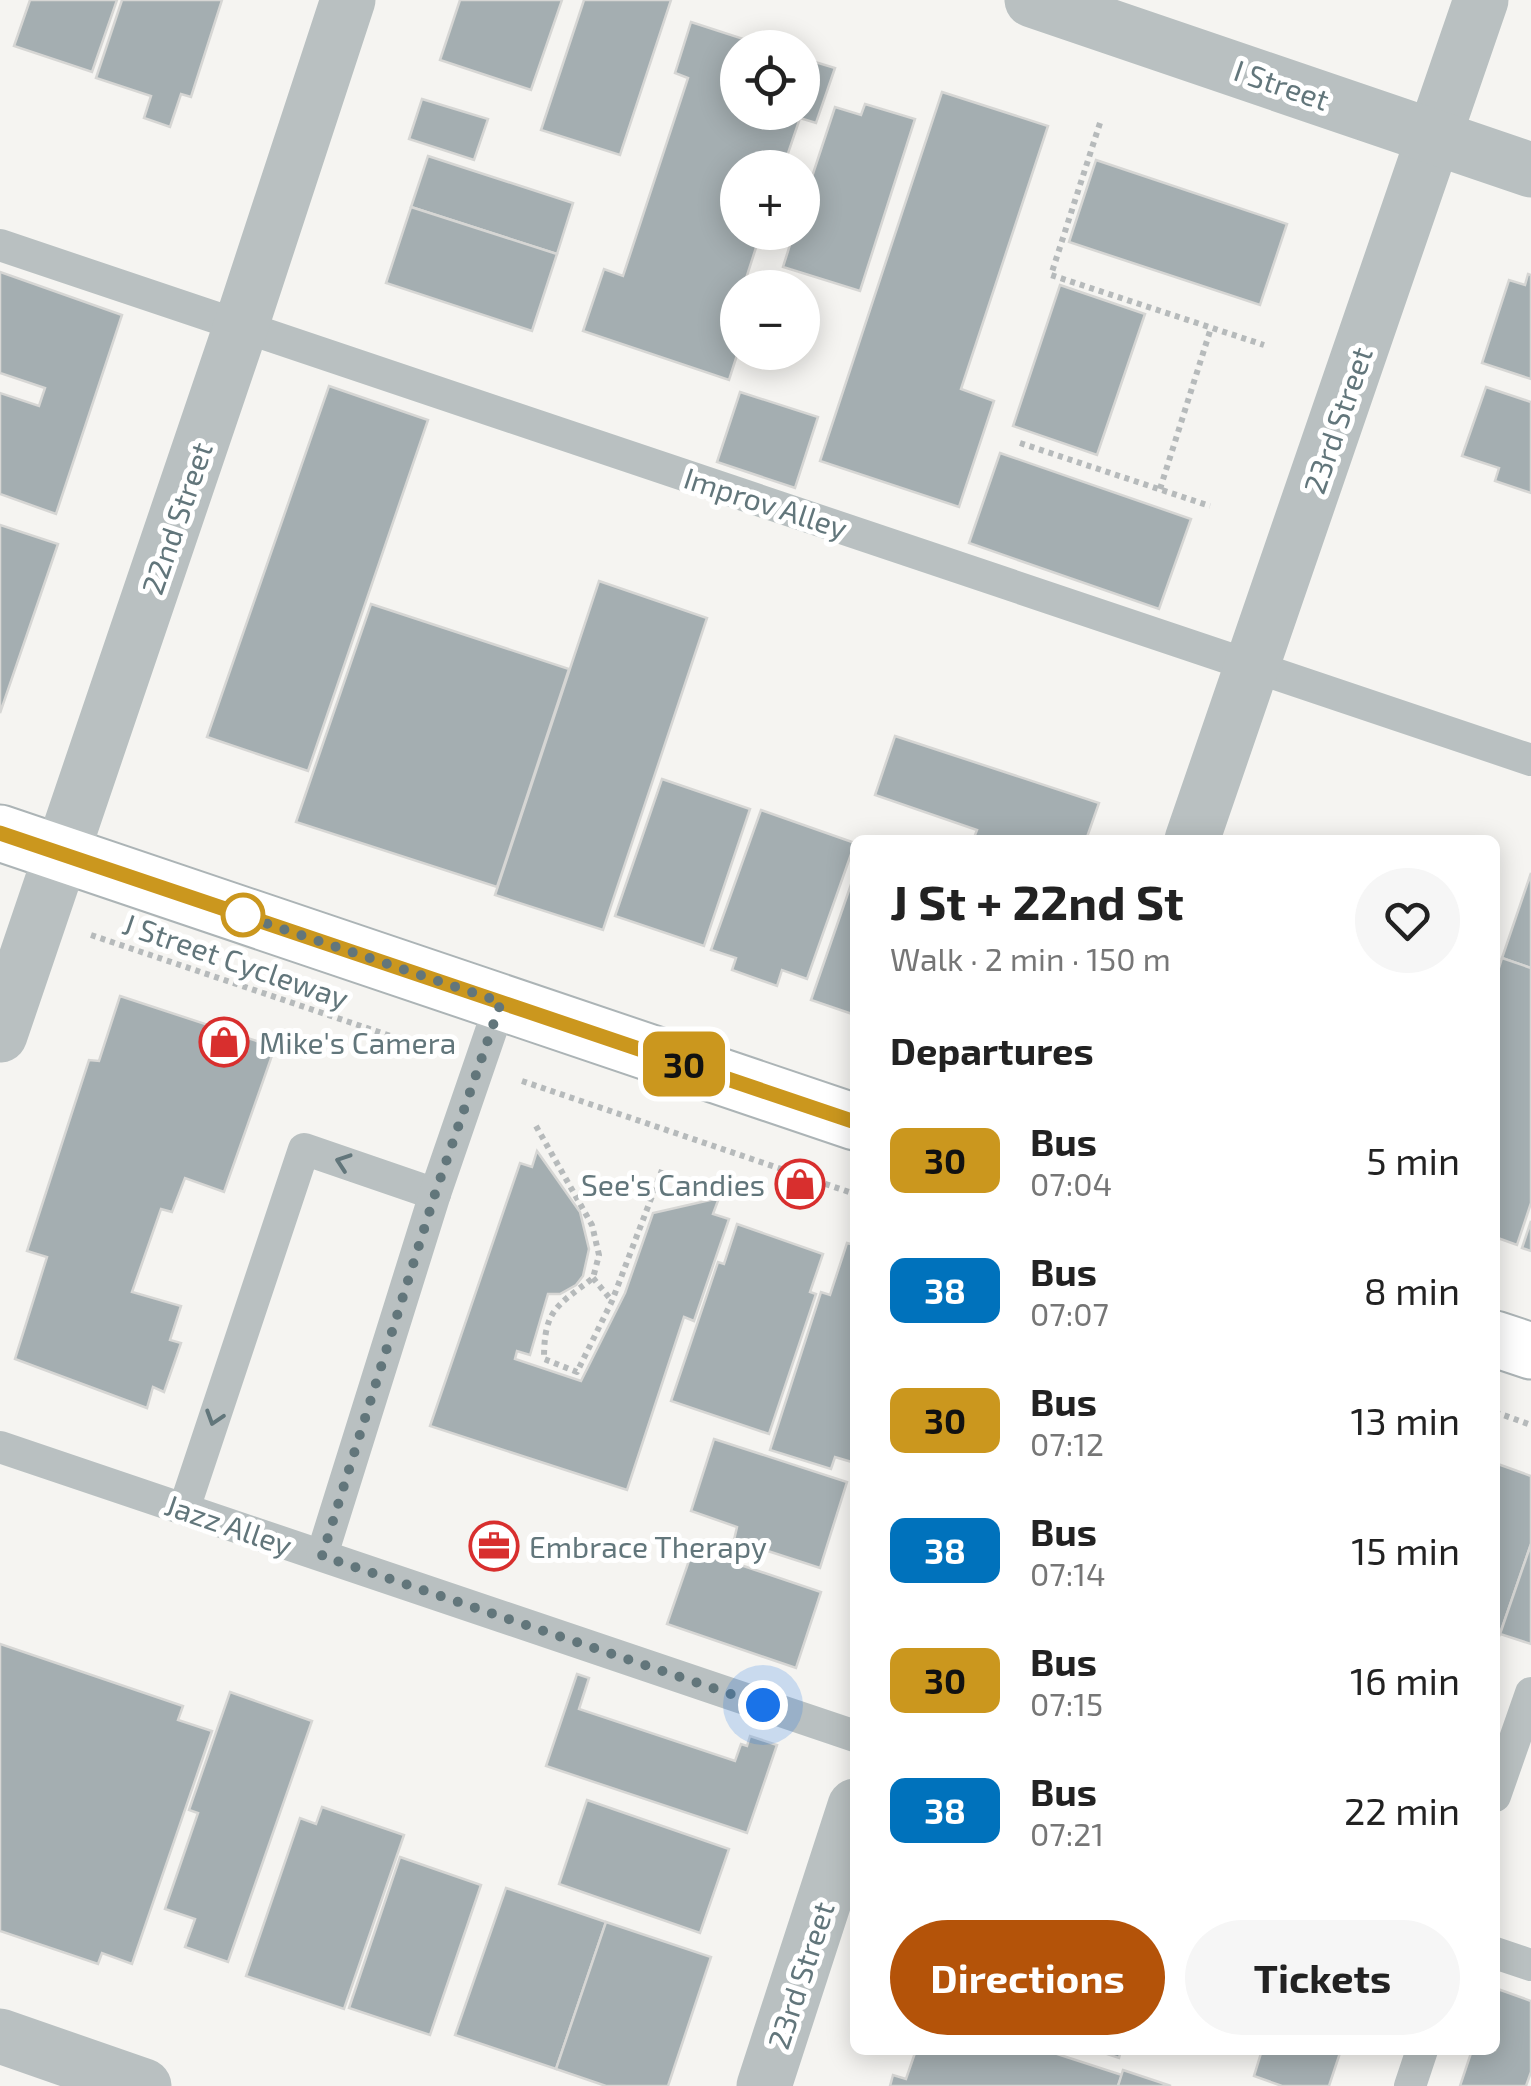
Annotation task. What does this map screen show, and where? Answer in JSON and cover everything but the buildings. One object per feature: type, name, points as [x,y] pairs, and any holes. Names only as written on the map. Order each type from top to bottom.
[{"type":"main road","points":[[0,832],[850,1120]]},
{"type":"main road","points":[[1500,1341],[1531,1351]]},
{"type":"street","name":"22nd Street","points":[[0,1035],[348,0]]},
{"type":"street","name":"I Street","points":[[1032,0],[1531,170]]},
{"type":"street","name":"23rd Street","points":[[1194,835],[1481,0]]},
{"type":"street","name":"23rd Street","points":[[764,2086],[850,1821]]},
{"type":"street","points":[[0,2036],[144,2086]]},
{"type":"lane","name":"Improv Alley","points":[[0,245],[1531,760]]},
{"type":"lane","points":[[322,1556],[435,1194],[501,1002]]},
{"type":"lane","points":[[184,1510],[304,1149],[435,1194]]},
{"type":"lane","name":"Jazz Alley","points":[[0,1446],[850,1734]]},
{"type":"lane","points":[[1500,1782],[1531,1693]]},
{"type":"lane","points":[[1500,1955],[1531,1965]]},
{"type":"lane","points":[[1410,2086],[1420,2055]]},
{"type":"path","points":[[1100,123],[1051,274],[1264,345]]},
{"type":"path","points":[[1160,488],[1212,328]]},
{"type":"path","points":[[1020,442],[1210,506]]},
{"type":"path","name":"J Street Cycleway","points":[[40,918],[850,1192]]},
{"type":"path","points":[[536,1126],[592,1225],[599,1254],[593,1278],[564,1298],[546,1321],[544,1359],[577,1372],[612,1302],[662,1170]]},
{"type":"path","points":[[593,1278],[612,1302]]},
{"type":"path","points":[[1500,1414],[1531,1424]]},
{"type":"bus line","name":"30","points":[[0,833],[850,1120]]},
{"type":"place","name":"Mike's Camera","points":[[224,1042]]},
{"type":"place","name":"See's Candies","points":[[800,1184]]},
{"type":"place","name":"Embrace Therapy","points":[[494,1546]]},
{"type":"route","points":[[243,915],[238,914],[501,1002],[435,1194],[322,1556],[763,1705]]}]
